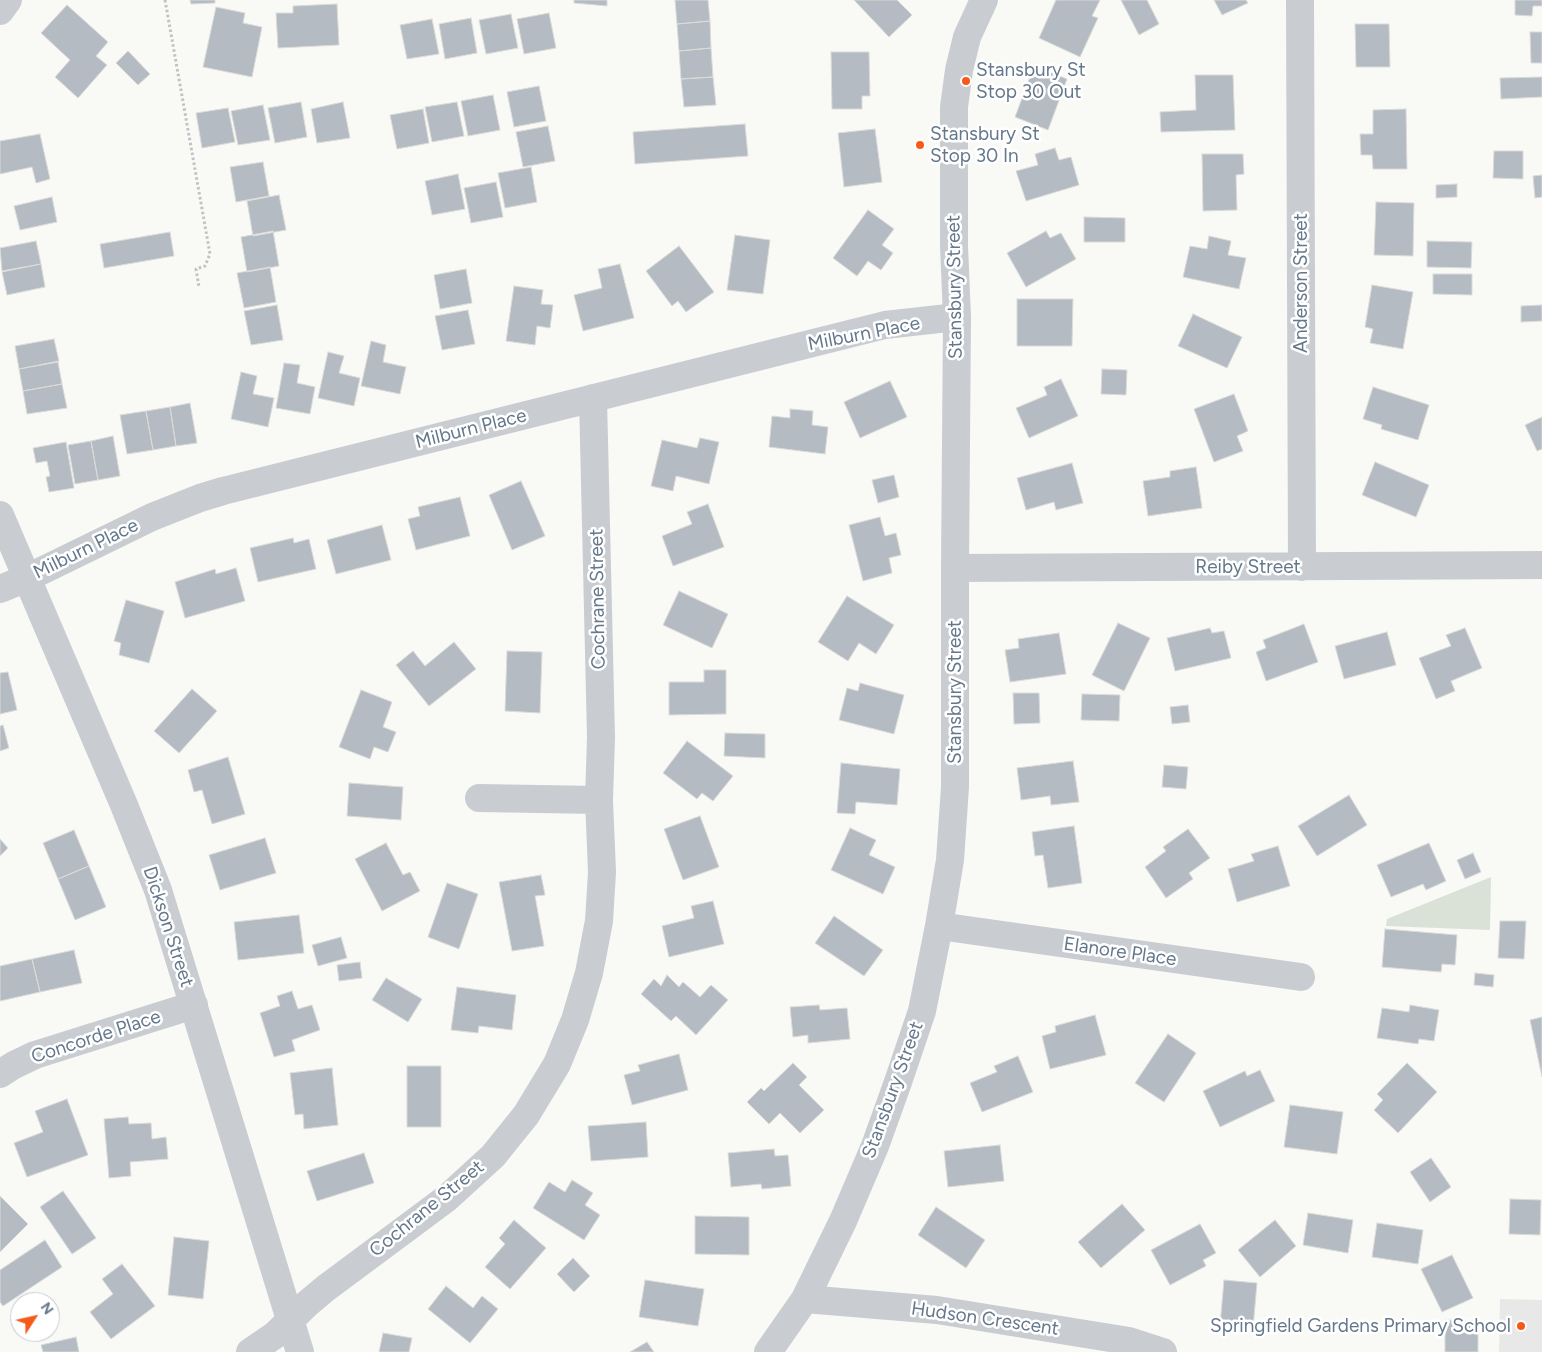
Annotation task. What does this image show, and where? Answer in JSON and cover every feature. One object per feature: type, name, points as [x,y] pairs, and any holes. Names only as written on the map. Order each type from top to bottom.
[{"type":"street","points":[[0,11],[8,0]]},
{"type":"street","name":"Stansbury Street","points":[[768,1352],[805,1299],[843,1221],[864,1171],[898,1082],[922,1011],[940,926],[950,860],[955,787],[954,568],[957,318],[954,228],[954,107],[959,70],[967,36],[984,0]]},
{"type":"street","name":"Anderson Street","points":[[1300,0],[1302,566]]},
{"type":"street","name":"Milburn Place","points":[[0,589],[27,578],[152,517],[200,498],[885,325],[957,318]]},
{"type":"street","name":"Cochrane Street","points":[[250,1352],[276,1335],[308,1302],[447,1198],[493,1156],[526,1115],[557,1064],[575,1020],[589,973],[599,921],[602,872],[599,800],[601,737],[593,398]]},
{"type":"street","name":"Dickson Street","points":[[0,515],[124,805],[158,890],[300,1352]]},
{"type":"street","name":"Reiby Street","points":[[954,568],[1542,565]]},
{"type":"street","points":[[479,798],[599,800]]},
{"type":"street","name":"Elanore Place","points":[[940,926],[1301,977]]},
{"type":"street","name":"Concorde Place","points":[[0,1074],[35,1055],[194,1006]]},
{"type":"street","name":"Hudson Crescent","points":[[805,1299],[937,1310],[1129,1341],[1163,1352]]},
{"type":"path","points":[[165,0],[210,254],[205,266],[196,269],[199,288]]},
{"type":"shaded area","points":[[1491,877],[1490,930],[1386,926],[1387,919]]},
{"type":"shaded area","name":"Springfield Gardens Primary School","points":[[1500,1299],[1542,1300],[1542,1352],[1499,1352]]},
{"type":"building","points":[[190,0],[215,0],[215,3],[191,4]]},
{"type":"building","points":[[574,0],[607,0],[607,6],[574,3]]},
{"type":"building","points":[[675,0],[708,0],[710,21],[677,24]]},
{"type":"building","points":[[854,0],[897,0],[912,15],[889,37]]},
{"type":"building","points":[[1056,0],[1100,0],[1092,16],[1098,18],[1080,57],[1039,38]]},
{"type":"building","points":[[1121,0],[1147,0],[1159,24],[1139,35]]},
{"type":"building","points":[[1214,0],[1246,0],[1248,3],[1222,15]]},
{"type":"building","points":[[1515,0],[1542,0],[1542,6],[1533,6],[1532,16],[1515,15]]},
{"type":"building","points":[[337,4],[339,45],[278,48],[276,13],[293,13],[293,6]]},
{"type":"building","points":[[67,5],[108,42],[96,56],[107,65],[78,98],[55,77],[70,60],[41,33]]},
{"type":"building","points":[[216,7],[245,13],[243,23],[262,27],[252,77],[203,67]]},
{"type":"building","points":[[549,13],[556,48],[524,54],[517,19]]},
{"type":"building","points":[[511,14],[518,48],[486,54],[479,20]]},
{"type":"building","points":[[471,18],[477,53],[445,59],[439,24]]},
{"type":"building","points":[[432,19],[439,54],[407,59],[400,25]]},
{"type":"building","points":[[710,21],[711,48],[679,51],[677,24]]},
{"type":"building","points":[[1355,24],[1389,24],[1390,67],[1356,67]]},
{"type":"building","points":[[1530,32],[1542,32],[1542,63],[1531,63]]},
{"type":"building","points":[[711,48],[713,77],[681,79],[679,51]]},
{"type":"building","points":[[128,51],[150,74],[138,85],[116,63]]},
{"type":"building","points":[[831,52],[869,52],[870,96],[862,96],[862,109],[832,109]]},
{"type":"building","points":[[1034,66],[1067,79],[1048,130],[1015,117]]},
{"type":"building","points":[[1195,75],[1233,75],[1235,130],[1161,132],[1160,112],[1196,110]]},
{"type":"building","points":[[713,77],[716,105],[684,107],[681,79]]},
{"type":"building","points":[[1542,77],[1542,97],[1501,99],[1500,78]]},
{"type":"building","points":[[539,86],[546,121],[514,127],[507,92]]},
{"type":"building","points":[[493,95],[500,130],[468,136],[461,101]]},
{"type":"building","points":[[301,102],[307,137],[275,143],[268,108]]},
{"type":"building","points":[[343,102],[350,138],[317,143],[311,109]]},
{"type":"building","points":[[457,102],[464,136],[432,142],[425,107]]},
{"type":"building","points":[[263,105],[270,140],[238,145],[231,111]]},
{"type":"building","points":[[228,108],[235,142],[202,148],[196,113]]},
{"type":"building","points":[[423,109],[429,143],[397,149],[390,115]]},
{"type":"building","points":[[1406,109],[1407,169],[1373,169],[1372,155],[1361,155],[1360,134],[1373,134],[1373,110]]},
{"type":"building","points":[[745,124],[748,156],[635,164],[633,132]]},
{"type":"building","points":[[548,126],[555,161],[523,167],[516,132]]},
{"type":"building","points":[[875,129],[882,182],[844,187],[838,133]]},
{"type":"building","points":[[40,134],[50,179],[36,183],[32,167],[0,174],[0,141]]},
{"type":"building","points":[[1055,148],[1059,160],[1071,157],[1079,185],[1026,201],[1016,171],[1038,165],[1035,154]]},
{"type":"building","points":[[1494,151],[1523,151],[1523,179],[1493,178]]},
{"type":"building","points":[[1202,154],[1243,154],[1244,174],[1236,175],[1237,210],[1203,211]]},
{"type":"building","points":[[263,162],[269,196],[236,202],[230,167]]},
{"type":"building","points":[[531,167],[537,202],[505,208],[498,173]]},
{"type":"building","points":[[458,174],[465,209],[432,215],[425,181]]},
{"type":"building","points":[[1542,175],[1542,197],[1535,198],[1533,176]]},
{"type":"building","points":[[496,182],[503,217],[471,223],[464,188]]},
{"type":"building","points":[[1457,184],[1457,197],[1436,198],[1436,185]]},
{"type":"building","points":[[279,195],[286,230],[253,236],[247,201]]},
{"type":"building","points":[[52,197],[57,222],[20,230],[14,206]]},
{"type":"building","points":[[1376,202],[1414,203],[1413,256],[1374,255]]},
{"type":"building","points":[[868,210],[894,229],[882,245],[893,253],[881,270],[868,261],[857,276],[833,258]]},
{"type":"building","points":[[1084,217],[1125,218],[1125,242],[1084,242]]},
{"type":"building","points":[[273,231],[279,266],[247,272],[241,237]]},
{"type":"building","points":[[1046,231],[1050,238],[1061,233],[1076,259],[1026,287],[1007,253]]},
{"type":"building","points":[[170,232],[174,256],[104,268],[100,244]]},
{"type":"building","points":[[735,235],[770,240],[763,294],[727,290]]},
{"type":"building","points":[[1209,236],[1231,241],[1228,255],[1246,258],[1239,289],[1183,277],[1190,246],[1207,249]]},
{"type":"building","points":[[36,241],[41,264],[2,271],[0,248]]},
{"type":"building","points":[[1427,241],[1472,242],[1471,268],[1427,267]]},
{"type":"building","points":[[679,246],[714,292],[686,312],[678,301],[672,306],[646,271]]},
{"type":"building","points":[[41,264],[45,287],[7,295],[2,272]]},
{"type":"building","points":[[620,264],[634,318],[583,331],[574,295],[602,288],[598,269]]},
{"type":"building","points":[[270,267],[276,302],[244,308],[237,273]]},
{"type":"building","points":[[466,269],[472,303],[440,309],[434,275]]},
{"type":"building","points":[[1433,274],[1472,274],[1472,295],[1433,294]]},
{"type":"building","points":[[1372,285],[1413,292],[1403,349],[1370,343],[1373,329],[1365,327]]},
{"type":"building","points":[[514,286],[543,290],[541,304],[553,305],[550,328],[537,326],[535,345],[506,341]]},
{"type":"building","points":[[1017,299],[1073,299],[1072,346],[1017,346]]},
{"type":"building","points":[[277,305],[283,340],[251,345],[244,311]]},
{"type":"building","points":[[1542,305],[1542,321],[1521,322],[1521,306]]},
{"type":"building","points":[[468,310],[475,344],[442,350],[435,316]]},
{"type":"building","points":[[1193,314],[1242,337],[1227,368],[1178,346]]},
{"type":"building","points":[[54,339],[59,361],[19,369],[15,346]]},
{"type":"building","points":[[371,341],[386,345],[383,362],[406,367],[400,394],[361,386]]},
{"type":"building","points":[[328,352],[344,356],[339,373],[360,378],[354,406],[318,398]]},
{"type":"building","points":[[58,362],[62,384],[23,391],[19,369]]},
{"type":"building","points":[[284,363],[300,365],[297,383],[315,387],[310,414],[276,408]]},
{"type":"building","points":[[1102,369],[1127,370],[1126,395],[1101,394]]},
{"type":"building","points":[[241,372],[257,376],[253,394],[274,398],[268,427],[231,419]]},
{"type":"building","points":[[1061,379],[1078,416],[1029,438],[1016,408],[1047,395],[1044,387]]},
{"type":"building","points":[[890,381],[907,417],[860,438],[844,402]]},
{"type":"building","points":[[62,384],[67,408],[27,414],[23,391]]},
{"type":"building","points":[[1373,387],[1429,405],[1418,440],[1381,429],[1382,425],[1363,419]]},
{"type":"building","points":[[1234,394],[1248,431],[1237,436],[1243,451],[1214,462],[1194,409]]},
{"type":"building","points":[[190,403],[197,443],[176,446],[170,407]]},
{"type":"building","points":[[170,407],[176,446],[153,450],[146,411]]},
{"type":"building","points":[[790,409],[813,411],[812,425],[828,427],[825,454],[769,447],[772,416],[790,418]]},
{"type":"building","points":[[146,411],[153,450],[127,454],[120,415]]},
{"type":"building","points":[[1542,417],[1542,449],[1537,451],[1525,425]]},
{"type":"building","points":[[113,436],[120,476],[98,480],[91,441]]},
{"type":"building","points":[[700,438],[719,442],[709,484],[676,476],[673,491],[651,486],[662,440],[697,448]]},
{"type":"building","points":[[91,441],[98,480],[75,484],[68,445]]},
{"type":"building","points":[[66,442],[74,488],[49,492],[46,477],[50,476],[47,461],[36,463],[33,448]]},
{"type":"building","points":[[1375,462],[1429,485],[1416,517],[1362,495]]},
{"type":"building","points":[[1072,463],[1083,503],[1056,510],[1054,502],[1026,510],[1017,478]]},
{"type":"building","points":[[1196,467],[1202,508],[1148,516],[1143,481],[1170,477],[1170,471]]},
{"type":"building","points":[[894,475],[899,497],[878,503],[872,480]]},
{"type":"building","points":[[521,481],[545,536],[512,550],[489,495]]},
{"type":"building","points":[[460,497],[470,536],[416,550],[408,519],[420,516],[418,507]]},
{"type":"building","points":[[708,504],[724,547],[673,566],[662,536],[692,524],[687,512]]},
{"type":"building","points":[[880,517],[885,536],[896,533],[901,555],[889,558],[892,573],[863,581],[849,525]]},
{"type":"building","points":[[382,525],[391,560],[336,574],[327,540]]},
{"type":"building","points":[[293,538],[294,543],[309,539],[316,569],[258,582],[250,548]]},
{"type":"building","points":[[236,568],[245,601],[185,618],[175,582],[215,569],[216,574]]},
{"type":"building","points":[[679,591],[728,614],[712,648],[663,625]]},
{"type":"building","points":[[847,596],[894,625],[876,654],[859,643],[848,661],[818,642]]},
{"type":"building","points":[[126,600],[164,611],[149,663],[119,655],[121,643],[114,641]]},
{"type":"building","points":[[1118,623],[1150,638],[1124,691],[1092,675]]},
{"type":"building","points":[[1304,624],[1318,662],[1266,681],[1256,652],[1266,648],[1263,640]]},
{"type":"building","points":[[1210,628],[1212,633],[1224,631],[1231,658],[1175,671],[1167,638]]},
{"type":"building","points":[[1465,628],[1482,668],[1451,681],[1455,691],[1436,699],[1419,658],[1451,646],[1446,635]]},
{"type":"building","points":[[1387,632],[1396,665],[1344,679],[1335,646]]},
{"type":"building","points":[[1059,633],[1066,674],[1010,682],[1005,650],[1019,648],[1018,639]]},
{"type":"building","points":[[454,642],[476,669],[429,706],[396,665],[413,651],[425,666]]},
{"type":"building","points":[[507,651],[542,652],[540,713],[505,711]]},
{"type":"building","points":[[704,670],[726,670],[726,714],[669,715],[669,682],[704,682]]},
{"type":"building","points":[[8,672],[17,710],[0,714],[0,673]]},
{"type":"building","points":[[860,683],[904,695],[894,734],[839,720],[847,688],[858,691]]},
{"type":"building","points":[[192,689],[217,711],[179,753],[154,731]]},
{"type":"building","points":[[361,690],[392,702],[383,727],[396,732],[388,752],[374,747],[370,759],[339,747]]},
{"type":"building","points":[[1013,693],[1039,693],[1040,723],[1014,724]]},
{"type":"building","points":[[1082,694],[1120,695],[1119,721],[1081,720]]},
{"type":"building","points":[[1188,705],[1190,722],[1172,724],[1170,707]]},
{"type":"building","points":[[3,725],[9,748],[0,751],[0,726]]},
{"type":"building","points":[[725,733],[765,734],[765,758],[724,756]]},
{"type":"building","points":[[687,741],[733,776],[713,801],[702,793],[697,799],[663,773]]},
{"type":"building","points":[[228,757],[245,814],[212,824],[202,790],[194,792],[188,770]]},
{"type":"building","points":[[1073,761],[1079,802],[1051,805],[1050,796],[1021,800],[1017,768]]},
{"type":"building","points":[[841,763],[900,769],[897,805],[856,802],[855,814],[837,813]]},
{"type":"building","points":[[1164,765],[1188,767],[1186,789],[1162,787]]},
{"type":"building","points":[[349,783],[403,787],[401,820],[347,816]]},
{"type":"building","points":[[1349,795],[1367,825],[1317,856],[1298,826]]},
{"type":"building","points":[[700,816],[719,867],[683,880],[664,829]]},
{"type":"building","points":[[1074,826],[1082,883],[1048,888],[1043,855],[1035,856],[1032,832]]},
{"type":"building","points":[[850,828],[876,840],[869,855],[895,867],[883,894],[831,870]]},
{"type":"building","points":[[1188,829],[1210,858],[1189,873],[1193,879],[1166,898],[1145,867],[1166,851],[1163,847]]},
{"type":"building","points":[[74,830],[89,866],[58,879],[43,843]]},
{"type":"building","points":[[265,838],[276,873],[220,890],[209,855]]},
{"type":"building","points":[[0,839],[8,848],[0,856]]},
{"type":"building","points":[[386,843],[403,875],[410,872],[420,891],[382,911],[355,859]]},
{"type":"building","points":[[1429,843],[1446,881],[1426,890],[1423,884],[1391,897],[1377,865]]},
{"type":"building","points":[[1278,846],[1290,886],[1237,902],[1228,869],[1254,861],[1251,854]]},
{"type":"building","points":[[1473,853],[1481,872],[1465,879],[1457,860]]},
{"type":"building","points":[[89,866],[106,907],[75,920],[58,879]]},
{"type":"building","points":[[541,875],[545,895],[535,896],[544,946],[512,951],[499,882]]},
{"type":"building","points":[[447,883],[478,894],[459,949],[428,937]]},
{"type":"building","points":[[713,901],[724,944],[669,957],[662,926],[694,918],[691,906]]},
{"type":"building","points":[[299,915],[304,953],[238,960],[234,922]]},
{"type":"building","points":[[834,916],[883,950],[864,976],[815,943]]},
{"type":"building","points":[[1500,921],[1526,921],[1524,959],[1498,958]]},
{"type":"building","points":[[1385,929],[1457,935],[1455,965],[1442,964],[1441,972],[1382,967]]},
{"type":"building","points":[[341,937],[347,958],[318,966],[312,945]]},
{"type":"building","points":[[74,950],[82,983],[40,992],[32,959]]},
{"type":"building","points":[[32,959],[40,992],[0,1001],[0,966]]},
{"type":"building","points":[[360,962],[362,978],[339,981],[337,965]]},
{"type":"building","points":[[1475,973],[1494,975],[1493,987],[1474,985]]},
{"type":"building","points":[[667,975],[679,987],[683,982],[700,997],[711,985],[728,1000],[696,1035],[676,1016],[671,1021],[641,994],[654,979],[661,986]]},
{"type":"building","points":[[386,978],[422,999],[408,1022],[372,1000]]},
{"type":"building","points":[[457,987],[516,995],[512,1030],[479,1026],[478,1033],[451,1030]]},
{"type":"building","points":[[292,991],[298,1009],[312,1005],[320,1030],[292,1040],[295,1051],[274,1057],[260,1013],[280,1006],[277,996]]},
{"type":"building","points":[[819,1005],[820,1010],[847,1008],[850,1039],[808,1043],[808,1035],[793,1037],[790,1007]]},
{"type":"building","points":[[1410,1005],[1439,1010],[1434,1041],[1419,1039],[1418,1044],[1377,1038],[1382,1008],[1409,1012]]},
{"type":"building","points":[[1095,1015],[1106,1055],[1050,1069],[1042,1036],[1056,1032],[1055,1026]]},
{"type":"building","points":[[1542,1017],[1542,1077],[1530,1020]]},
{"type":"building","points":[[1168,1034],[1196,1053],[1164,1102],[1135,1083]]},
{"type":"building","points":[[679,1054],[688,1090],[632,1105],[624,1075],[640,1071],[638,1065]]},
{"type":"building","points":[[1018,1056],[1033,1092],[982,1112],[970,1083],[997,1072],[994,1066]]},
{"type":"building","points":[[793,1063],[807,1077],[799,1085],[824,1110],[800,1133],[780,1113],[769,1124],[747,1102],[761,1088],[764,1091]]},
{"type":"building","points":[[1407,1063],[1437,1092],[1398,1133],[1374,1110],[1383,1100],[1377,1094]]},
{"type":"building","points":[[407,1066],[441,1066],[441,1127],[407,1127]]},
{"type":"building","points":[[332,1068],[338,1125],[304,1129],[303,1114],[295,1115],[290,1073]]},
{"type":"building","points":[[1260,1070],[1275,1101],[1220,1127],[1203,1091],[1245,1071],[1247,1076]]},
{"type":"building","points":[[67,1099],[88,1155],[27,1177],[14,1143],[43,1132],[35,1111]]},
{"type":"building","points":[[1290,1105],[1343,1112],[1337,1154],[1284,1147]]},
{"type":"building","points":[[128,1117],[129,1124],[151,1123],[152,1139],[166,1137],[168,1159],[130,1162],[131,1176],[109,1178],[104,1119]]},
{"type":"building","points":[[646,1122],[648,1157],[591,1161],[588,1126]]},
{"type":"building","points":[[1000,1145],[1004,1181],[948,1187],[944,1151]]},
{"type":"building","points":[[774,1149],[775,1156],[788,1155],[791,1186],[762,1189],[761,1184],[731,1187],[728,1153]]},
{"type":"building","points":[[364,1153],[374,1183],[317,1201],[307,1171]]},
{"type":"building","points":[[1431,1158],[1451,1187],[1430,1202],[1410,1172]]},
{"type":"building","points":[[572,1180],[593,1193],[585,1205],[600,1215],[584,1240],[533,1208],[549,1182],[565,1192]]},
{"type":"building","points":[[63,1191],[96,1238],[72,1254],[40,1207]]},
{"type":"building","points":[[0,1196],[28,1224],[0,1252]]},
{"type":"building","points":[[1510,1199],[1541,1200],[1540,1235],[1509,1234]]},
{"type":"building","points":[[1122,1204],[1145,1230],[1101,1268],[1078,1242]]},
{"type":"building","points":[[936,1207],[985,1240],[966,1268],[918,1235]]},
{"type":"building","points":[[1308,1213],[1353,1220],[1348,1253],[1303,1245]]},
{"type":"building","points":[[695,1216],[749,1217],[749,1255],[695,1254]]},
{"type":"building","points":[[514,1220],[546,1248],[510,1289],[485,1267],[505,1244],[499,1238]]},
{"type":"building","points":[[1275,1220],[1296,1246],[1260,1277],[1238,1250]]},
{"type":"building","points":[[1377,1223],[1423,1230],[1418,1264],[1372,1257]]},
{"type":"building","points":[[1200,1224],[1216,1253],[1203,1260],[1206,1266],[1170,1285],[1151,1250]]},
{"type":"building","points":[[174,1237],[209,1241],[203,1299],[168,1295]]},
{"type":"building","points":[[45,1240],[62,1267],[24,1292],[10,1292],[10,1301],[3,1306],[0,1302],[0,1270]]},
{"type":"building","points":[[1452,1255],[1473,1298],[1442,1312],[1421,1269]]},
{"type":"building","points":[[573,1258],[590,1276],[574,1292],[557,1274]]},
{"type":"building","points":[[122,1264],[155,1306],[111,1339],[90,1312],[113,1294],[102,1279]]},
{"type":"building","points":[[645,1280],[704,1289],[698,1326],[639,1317]]},
{"type":"building","points":[[1224,1280],[1257,1283],[1253,1328],[1220,1325]]},
{"type":"building","points":[[446,1286],[473,1308],[482,1296],[498,1309],[470,1343],[428,1309]]},
{"type":"building","points":[[1445,1320],[1478,1321],[1478,1352],[1445,1352]]},
{"type":"building","points":[[383,1333],[412,1338],[409,1352],[379,1352]]},
{"type":"building","points":[[76,1337],[79,1352],[43,1352],[41,1345]]},
{"type":"building","points":[[647,1342],[654,1352],[630,1352]]},
{"type":"place","name":"Stansbury St Stop 30 Out","points":[[966,81]]},
{"type":"place","name":"Stansbury St Stop 30 In","points":[[920,145]]},
{"type":"place","name":"Springfield Gardens Primary School","points":[[1521,1326]]}]
